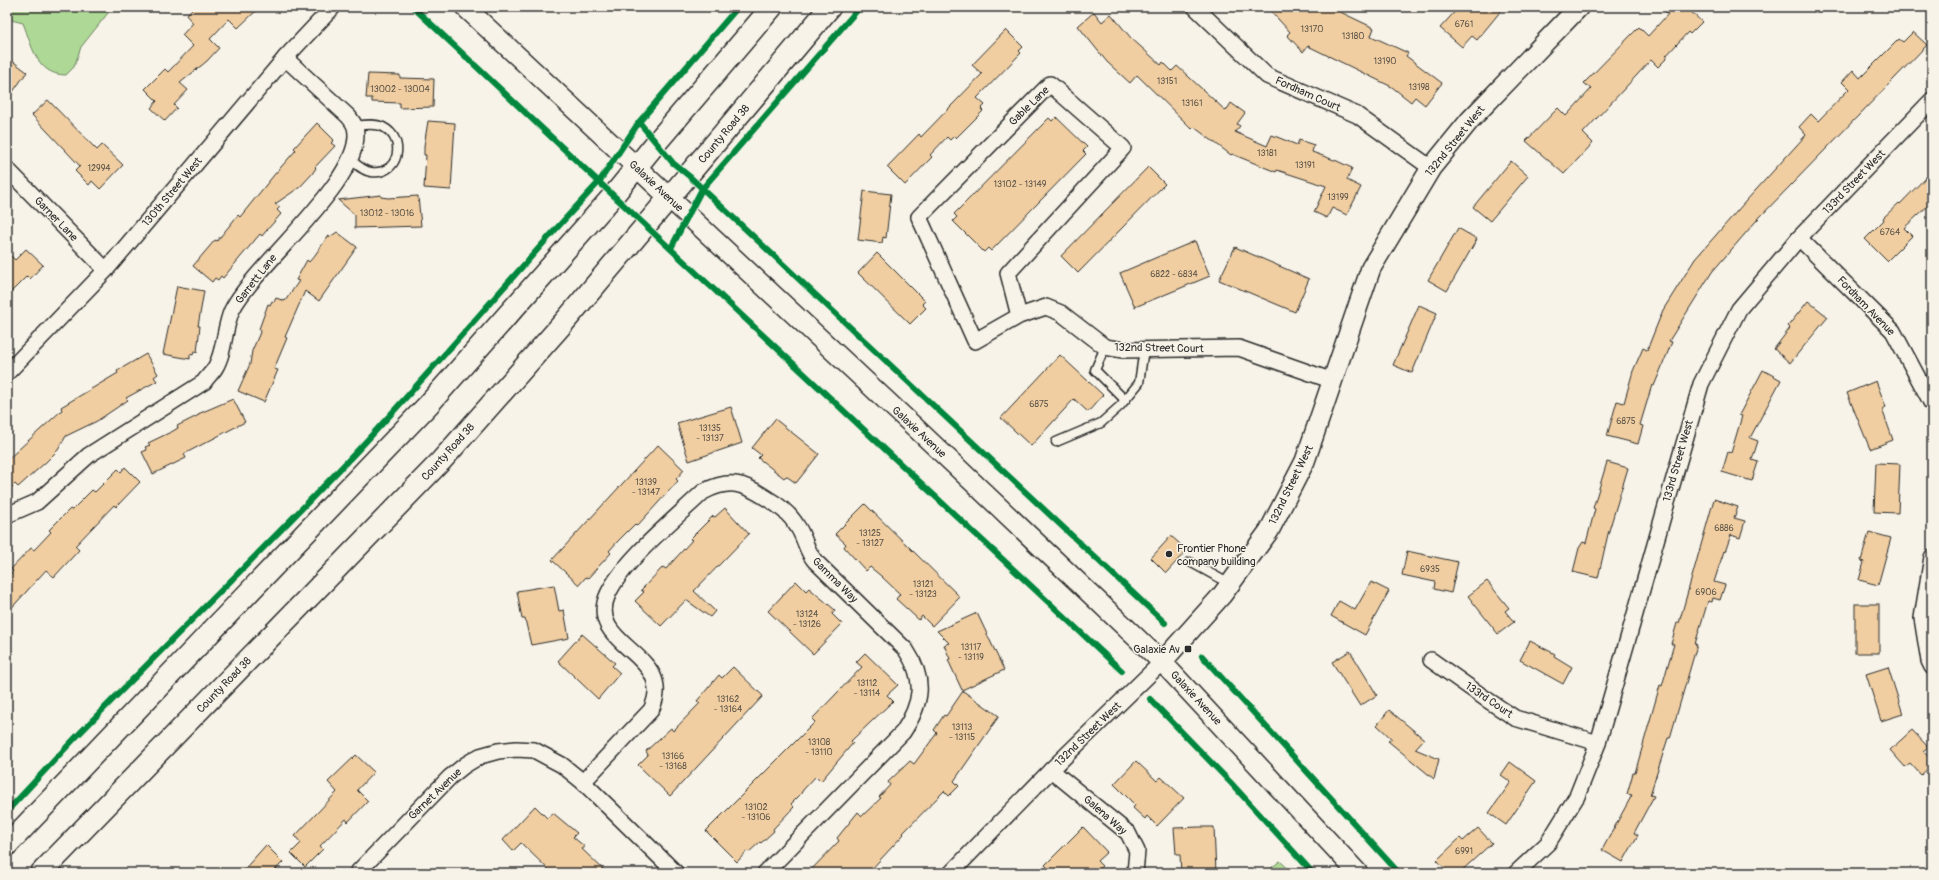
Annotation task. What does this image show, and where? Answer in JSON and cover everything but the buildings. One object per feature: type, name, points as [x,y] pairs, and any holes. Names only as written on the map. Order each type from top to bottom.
[{"type":"main road","points":[[7,845],[428,405],[636,167],[772,7]]},
{"type":"main road","name":"County Road 38","points":[[41,873],[441,461],[566,320],[830,7]]},
{"type":"street","name":"130th Street West","points":[[7,373],[106,270],[285,58],[334,7]]},
{"type":"street","name":"Galaxie Avenue","points":[[465,7],[920,432],[1162,662],[1358,873]]},
{"type":"street","name":"Fordham Court","points":[[1195,7],[1267,76],[1357,115],[1431,168]]},
{"type":"street","name":"132nd Street West","points":[[951,873],[1051,770],[1162,662],[1230,585],[1269,531],[1305,461],[1371,268],[1431,168],[1470,120],[1579,7]]},
{"type":"street","points":[[285,58],[349,117],[355,126]]},
{"type":"street","name":"Gable Lane","points":[[975,341],[919,217],[1050,84],[1123,148],[1008,273],[1019,316]]},
{"type":"street","name":"133rd Street West","points":[[1516,873],[1548,843],[1577,796],[1598,743],[1700,384],[1740,309],[1799,238],[1932,100]]},
{"type":"street","name":"Garrett Lane","points":[[7,515],[37,502],[89,455],[204,382],[216,367],[232,310],[255,277],[333,187],[350,159],[356,134],[355,126]]},
{"type":"street","name":"Garner Lane","points":[[7,169],[106,270]]},
{"type":"street","name":"Fordham Avenue","points":[[1799,238],[1893,331],[1932,404]]},
{"type":"street","name":"132nd Street Court","points":[[975,341],[1019,316],[1046,307],[1060,313],[1105,347],[1123,350],[1239,348],[1333,381]]},
{"type":"street","name":"Gamma Way","points":[[583,782],[651,710],[656,700],[658,690],[655,678],[649,668],[611,631],[605,621],[604,610],[607,596],[615,582],[631,562],[703,492],[726,483],[740,484],[752,488],[782,508],[791,517],[803,535],[809,554],[906,650],[913,660],[920,687],[916,709],[903,732],[765,873]]},
{"type":"street","points":[[1932,557],[1922,618],[1929,661],[1932,667]]},
{"type":"street","name":"133rd Court","points":[[1431,660],[1515,718],[1598,743]]},
{"type":"street","name":"Garnet Avenue","points":[[357,873],[450,777],[465,765],[480,756],[498,751],[516,749],[534,750],[562,765],[583,782],[676,873]]},
{"type":"street","name":"Galena Way","points":[[1051,770],[1128,833],[1137,851],[1135,873]]},
{"type":"lane","points":[[350,159],[361,168],[371,172],[380,171],[390,168],[396,158],[398,145],[394,135],[382,126],[355,126]]},
{"type":"lane","points":[[1105,347],[1095,370],[1125,400]]},
{"type":"lane","points":[[1056,442],[1101,423],[1125,400],[1139,383],[1144,350]]},
{"type":"lane","points":[[1190,562],[1230,585]]},
{"type":"green space","points":[[7,7],[108,7],[108,13],[81,47],[74,67],[66,75],[56,74],[48,70],[42,64],[33,49],[23,23],[7,19]]},
{"type":"green space","points":[[1280,861],[1293,873],[1265,873]]},
{"type":"cycle path","points":[[7,811],[78,735],[289,522],[358,450],[599,182],[413,7]]},
{"type":"cycle path","points":[[738,7],[639,122],[599,182],[1122,671]]},
{"type":"cycle path","points":[[671,248],[702,189],[860,7]]},
{"type":"cycle path","points":[[639,122],[673,163],[689,176],[1165,623]]},
{"type":"cycle path","points":[[1202,656],[1399,873]]},
{"type":"cycle path","points":[[1150,699],[1231,783],[1313,873]]},
{"type":"place","name":"Frontier Phone company building","points":[[1169,554]]},
{"type":"place","name":"Galaxie Av","points":[[1188,649]]}]
